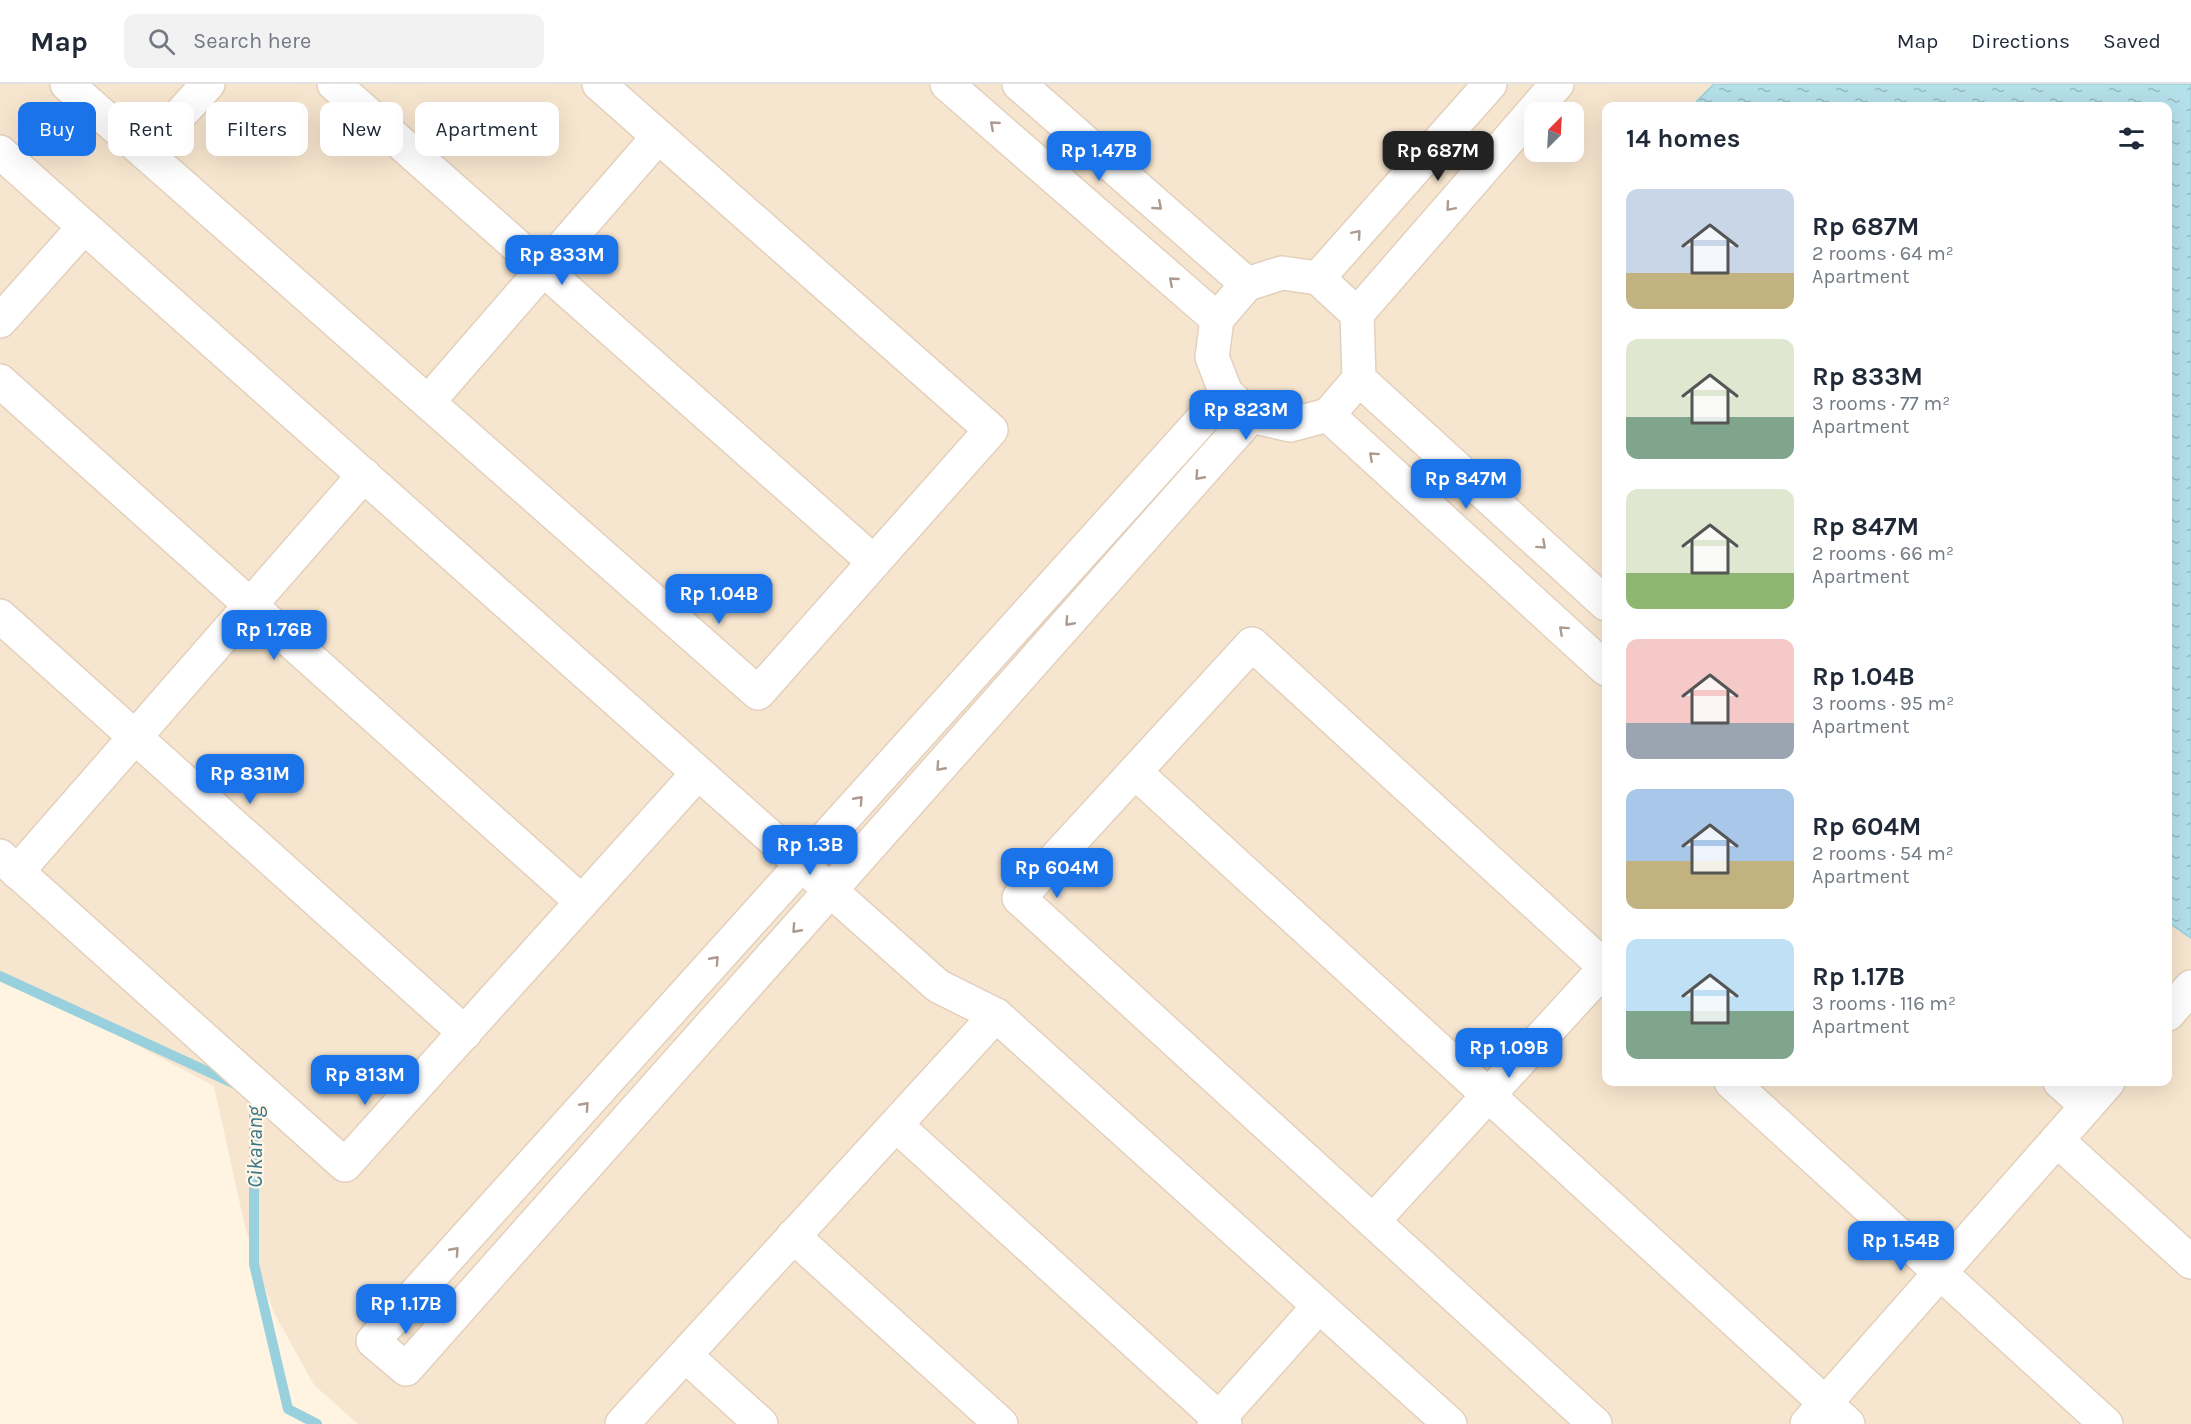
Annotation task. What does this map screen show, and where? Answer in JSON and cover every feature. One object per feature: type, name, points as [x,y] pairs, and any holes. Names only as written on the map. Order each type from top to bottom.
[{"type":"street","points":[[68,84],[108,119]]},
{"type":"street","points":[[192,102],[208,84]]},
{"type":"street","points":[[334,84],[874,562]]},
{"type":"street","points":[[149,156],[758,693],[991,430],[599,84]]},
{"type":"street","points":[[947,84],[1217,319]]},
{"type":"street","points":[[1019,84],[1247,284]]},
{"type":"street","points":[[1318,278],[1490,84]]},
{"type":"street","points":[[1357,314],[1318,278],[1282,273],[1247,284],[1217,319],[1212,357],[1226,393],[1251,416],[1290,425],[1328,414],[1359,379],[1357,314],[1557,84]]},
{"type":"street","points":[[428,402],[658,137]]},
{"type":"street","points":[[0,152],[938,986],[996,1015],[1450,1424]]},
{"type":"street","points":[[0,321],[84,227]]},
{"type":"street","points":[[1359,379],[1602,600]]},
{"type":"street","points":[[0,381],[582,902]]},
{"type":"street","points":[[1226,393],[374,1341],[406,1369],[1251,416]]},
{"type":"street","points":[[1328,414],[1602,665]]},
{"type":"street","points":[[364,475],[135,737],[9,864],[345,1165],[698,773]]},
{"type":"street","points":[[0,616],[465,1033]]},
{"type":"street","points":[[1595,1424],[1019,898],[1252,644],[1602,964]]},
{"type":"street","points":[[1135,772],[1489,1095],[1827,1417],[1940,1272],[2104,1086]]},
{"type":"street","points":[[1373,1221],[1602,972]]},
{"type":"street","points":[[2172,975],[2191,972]]},
{"type":"street","points":[[622,1424],[996,1015]]},
{"type":"street","points":[[1735,1086],[2106,1424]]},
{"type":"street","points":[[2064,1086],[2087,1106]]},
{"type":"street","points":[[896,1125],[1219,1422],[1319,1306]]},
{"type":"street","points":[[2057,1140],[2191,1263]]},
{"type":"street","points":[[793,1236],[1001,1424]]},
{"type":"street","points":[[685,1355],[761,1424]]},
{"type":"shaded area","points":[[0,84],[1714,84],[1697,102],[1602,102],[1602,1086],[2172,1086],[2172,925],[2191,938],[2191,1424],[358,1424],[314,1385],[273,1311],[245,1227],[214,1086],[0,973]]},
{"type":"water","points":[[1714,84],[2191,84],[2191,938],[2172,925],[2172,102],[1697,101]]},
{"type":"waterway","name":"Cikarang","points":[[0,976],[237,1085]]},
{"type":"waterway","name":"Cikarang","points":[[254,1093],[254,1264],[288,1409],[317,1424]]}]
